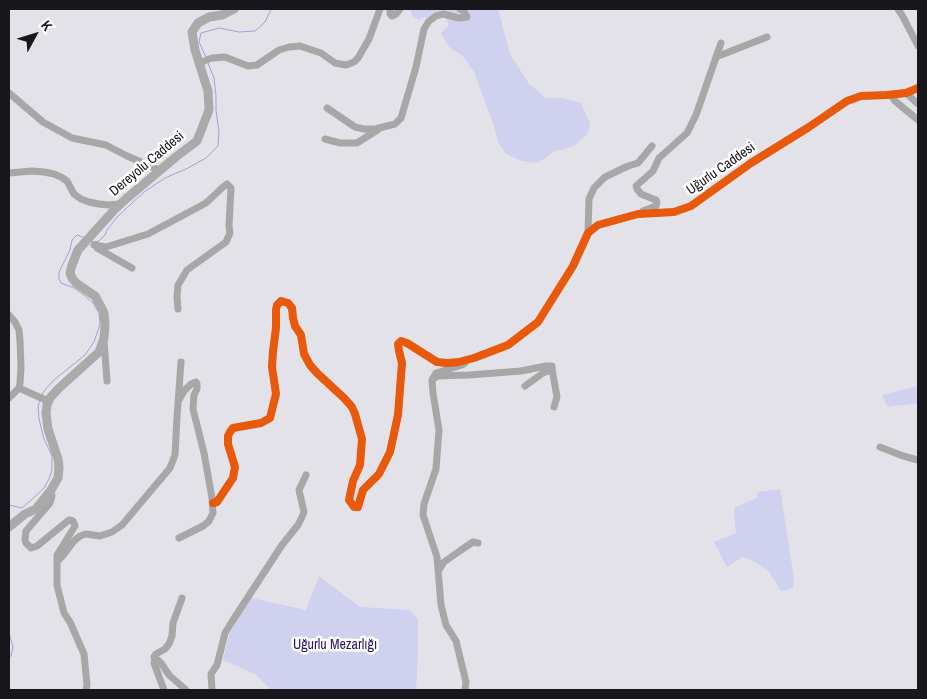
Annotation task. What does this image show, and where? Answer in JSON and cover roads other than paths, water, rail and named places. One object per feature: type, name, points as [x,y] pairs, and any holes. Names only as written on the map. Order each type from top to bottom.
[{"type":"main road","name":"Dereyolu Caddesi","points":[[104,338],[104,313],[95,296],[72,278],[70,272],[72,264],[78,250],[91,241],[120,204],[197,141],[209,110],[208,91],[202,62],[194,50],[192,32],[198,23],[209,17],[234,9]]},
{"type":"main road","points":[[9,527],[25,514],[36,509],[58,478],[58,458],[50,439],[46,421],[46,400],[99,352],[104,338]]},
{"type":"street","points":[[202,62],[212,58],[225,57],[248,66],[256,65],[279,50],[300,46],[321,53],[335,63],[346,65],[358,58],[369,39],[380,9]]},
{"type":"street","points":[[390,9],[392,16],[400,9]]},
{"type":"street","points":[[328,108],[355,127],[375,129],[395,124],[401,118],[416,67],[424,29],[429,21],[442,14],[459,18],[467,16],[460,9]]},
{"type":"street","points":[[898,9],[918,46]]},
{"type":"street","points":[[716,57],[767,37]]},
{"type":"street","points":[[641,214],[644,210],[656,206],[657,202],[641,194],[636,186],[653,171],[658,158],[687,134],[696,115],[721,43]]},
{"type":"street","name":"Uğurlu Caddesi","points":[[588,233],[598,225],[641,214],[674,212],[691,206],[751,163],[847,101],[861,96],[906,93],[918,88]]},
{"type":"street","points":[[9,93],[43,122],[72,138],[106,145],[124,155],[160,170]]},
{"type":"street","points":[[906,93],[918,104]]},
{"type":"street","points":[[891,95],[894,101],[918,120]]},
{"type":"street","points":[[325,139],[340,143],[357,143],[381,128]]},
{"type":"street","points":[[213,503],[217,502],[233,478],[235,467],[228,444],[230,432],[233,428],[261,423],[270,418],[276,394],[272,367],[276,310],[277,305],[281,301],[288,302],[292,308],[295,326],[301,335],[304,354],[310,365],[352,407],[362,439],[360,466],[353,481],[350,495],[350,503],[354,508],[358,507],[363,490],[379,474],[390,452],[398,415],[401,385],[402,363],[398,344],[401,341],[437,362],[446,363],[469,359],[508,345],[538,322],[573,266],[588,233],[589,199],[594,188],[605,177],[638,163],[652,146]]},
{"type":"street","points":[[9,172],[38,171],[54,174],[67,182],[74,194],[81,199],[99,204],[120,204]]},
{"type":"street","points":[[91,241],[106,247],[148,234],[206,203],[227,184],[231,188],[230,233],[226,242],[187,270],[178,285],[178,309]]},
{"type":"street","points":[[91,241],[132,268]]},
{"type":"street","points":[[9,315],[15,322],[18,330],[21,377],[19,388],[9,398]]},
{"type":"street","points":[[104,338],[107,381]]},
{"type":"street","points":[[465,690],[466,682],[456,641],[446,625],[441,605],[437,557],[423,515],[424,504],[436,469],[439,430],[432,380],[436,373],[462,365],[469,359]]},
{"type":"street","points":[[57,562],[80,536],[86,534],[100,536],[112,532],[122,525],[170,468],[175,455],[181,362]]},
{"type":"street","points":[[432,380],[438,376],[521,371],[552,366],[557,397],[554,407]]},
{"type":"street","points":[[524,386],[543,373],[552,370]]},
{"type":"street","points":[[178,402],[184,391],[196,382],[197,389],[194,395],[193,409],[204,453],[213,503],[213,513],[209,521],[179,538]]},
{"type":"street","points":[[19,388],[46,400]]},
{"type":"street","points":[[880,447],[918,460]]},
{"type":"street","points":[[212,690],[211,674],[216,665],[225,633],[302,517],[304,512],[299,490],[306,475]]},
{"type":"street","points":[[51,490],[50,503],[26,531],[25,540],[31,548],[37,546],[64,524],[73,520],[74,526],[57,555],[57,584],[64,613],[84,654],[86,690]]},
{"type":"street","points":[[438,570],[444,562],[461,550],[473,542],[478,543]]},
{"type":"street","points":[[164,690],[154,658],[156,654],[165,650],[169,644],[173,623],[182,598]]},
{"type":"street","points":[[156,661],[161,662],[169,675],[186,690]]},
{"type":"waterway","points":[[206,57],[199,42],[201,33],[219,28],[239,32],[255,31],[265,22],[271,9]]},
{"type":"waterway","points":[[91,241],[99,241],[117,217],[144,192],[165,178],[206,158],[218,146],[219,132],[214,78],[208,63]]},
{"type":"waterway","points":[[42,395],[54,380],[85,355],[94,342],[100,324],[99,313],[93,303],[74,288],[61,283],[59,279],[59,272],[70,250],[72,240],[77,235],[85,238]]},
{"type":"waterway","points":[[9,505],[22,508],[44,488],[52,470],[52,456],[44,439],[39,419],[38,406],[40,401]]},
{"type":"waterway","points":[[9,633],[13,647],[9,657]]},
{"type":"park label","name":"Uğurlu Mezarlığı","points":[[335,645]]}]
